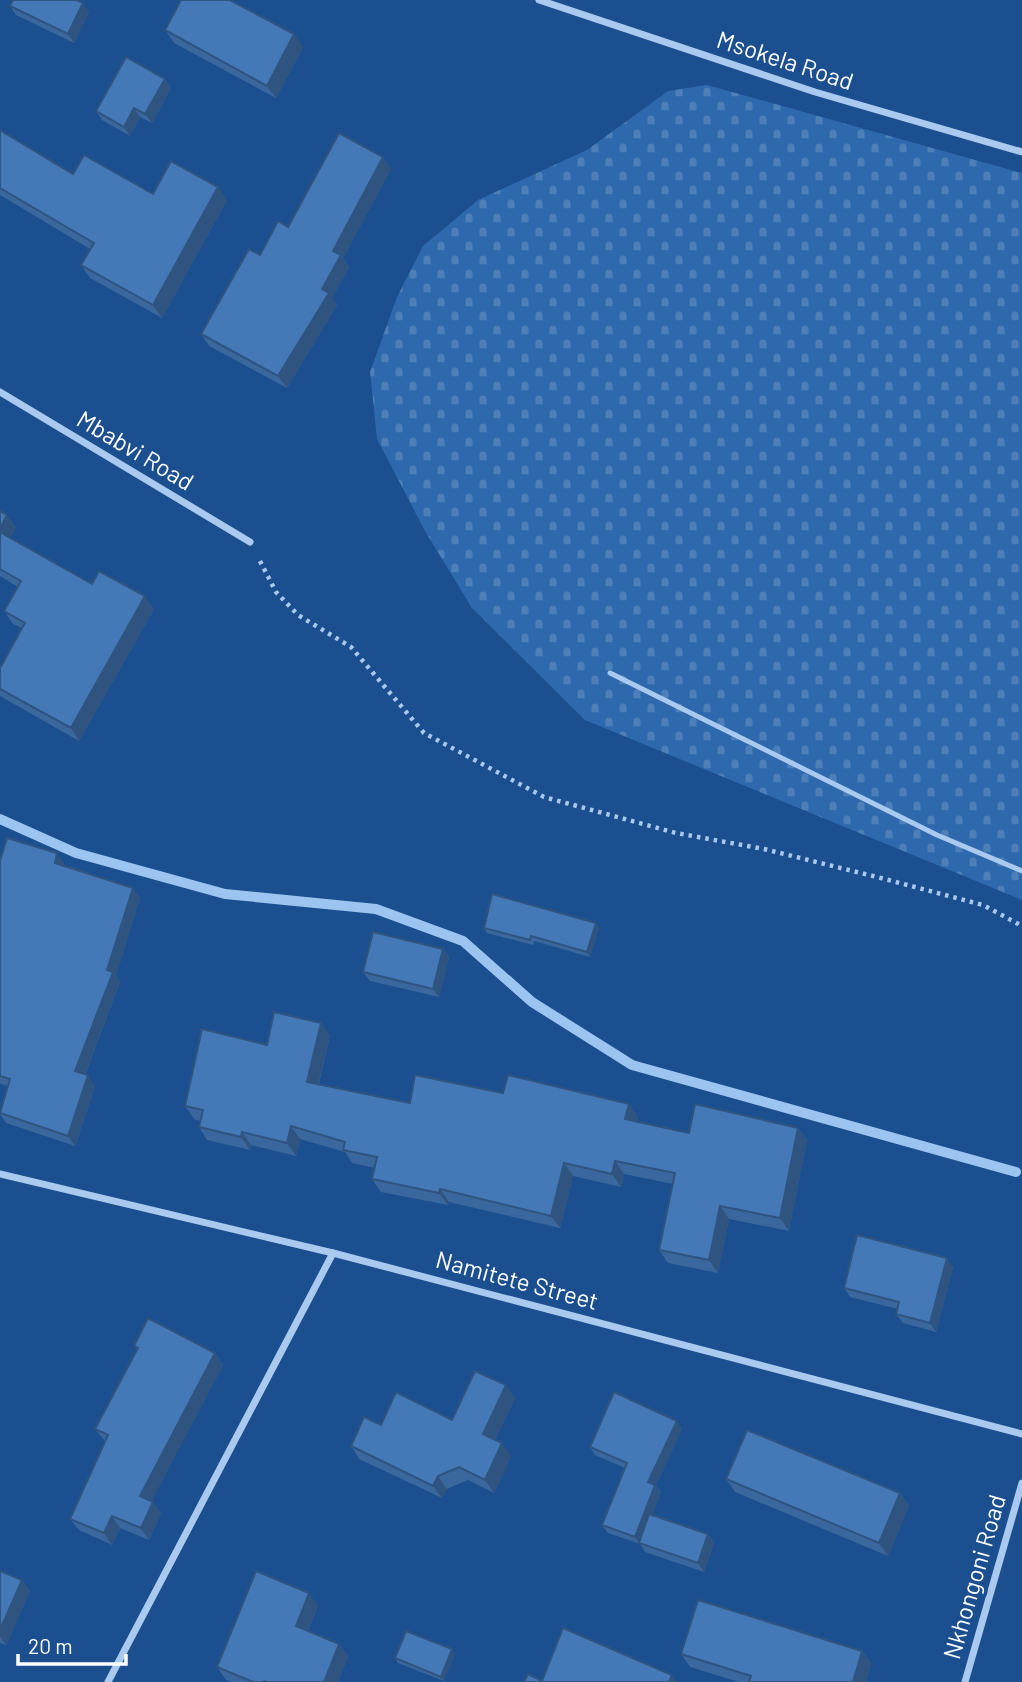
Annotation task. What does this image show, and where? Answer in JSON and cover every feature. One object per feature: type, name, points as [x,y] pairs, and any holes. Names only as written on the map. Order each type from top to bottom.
[{"type":"street","name":"Msokela Road","points":[[539,0],[815,92],[1022,152]]},
{"type":"street","name":"Mbabvi Road","points":[[0,392],[250,542]]},
{"type":"street","name":"Namitete Street","points":[[0,1174],[333,1253],[1022,1434]]},
{"type":"street","points":[[108,1682],[333,1253]]},
{"type":"street","name":"Nkhongoni Road","points":[[965,1682],[1022,1483]]},
{"type":"lane","points":[[610,673],[937,835],[1022,871]]},
{"type":"path","points":[[250,542],[276,592],[298,615],[351,647],[424,733],[544,797],[676,833],[764,849],[983,905],[1022,926]]},
{"type":"green space","points":[[707,85],[1022,173],[1022,900],[585,720],[472,608],[425,531],[377,439],[370,372],[397,297],[423,246],[478,200],[587,150],[668,91]]},
{"type":"building","points":[[13,0],[77,0],[83,3],[68,34],[10,6]]},
{"type":"building","points":[[181,0],[230,0],[294,34],[267,86],[165,30]]},
{"type":"building","points":[[126,57],[165,79],[145,114],[134,108],[124,127],[96,111]]},
{"type":"building","points":[[0,130],[73,174],[84,155],[153,194],[171,161],[218,187],[153,305],[81,265],[94,243],[0,188]]},
{"type":"building","points":[[339,133],[383,157],[333,251],[341,255],[322,289],[329,293],[278,376],[201,334],[249,249],[260,255],[278,221],[288,227]]},
{"type":"building","points":[[0,511],[7,515],[0,528]]},
{"type":"building","points":[[0,532],[92,584],[99,571],[145,596],[71,728],[0,689],[0,668],[25,623],[4,611],[21,581],[0,569]]},
{"type":"building","points":[[7,838],[57,853],[55,863],[133,888],[107,970],[113,972],[75,1071],[88,1075],[68,1136],[0,1113],[10,1079],[0,1076],[0,861]]},
{"type":"building","points":[[492,894],[596,923],[587,952],[531,936],[530,940],[484,928]]},
{"type":"building","points":[[373,932],[443,949],[433,989],[363,972]]},
{"type":"building","points":[[274,1012],[321,1023],[307,1082],[410,1103],[415,1075],[503,1093],[508,1075],[629,1104],[625,1119],[689,1133],[695,1104],[798,1128],[780,1218],[720,1206],[709,1260],[659,1250],[675,1173],[615,1161],[612,1174],[564,1163],[551,1216],[440,1189],[439,1193],[372,1179],[377,1157],[343,1150],[345,1142],[291,1126],[287,1143],[242,1132],[241,1137],[199,1127],[203,1110],[185,1106],[202,1029],[267,1045]]},
{"type":"building","points":[[857,1235],[947,1258],[930,1323],[896,1314],[899,1302],[844,1288]]},
{"type":"building","points":[[148,1318],[215,1353],[140,1496],[153,1502],[141,1528],[112,1516],[104,1533],[70,1519],[108,1435],[95,1429],[138,1348],[134,1346]]},
{"type":"building","points":[[475,1371],[506,1385],[483,1434],[502,1443],[485,1480],[459,1467],[438,1476],[433,1486],[351,1446],[364,1417],[381,1425],[396,1392],[452,1420]]},
{"type":"building","points":[[614,1392],[677,1421],[648,1482],[655,1485],[635,1537],[602,1525],[627,1463],[590,1447]]},
{"type":"building","points":[[747,1430],[900,1493],[879,1543],[726,1479]]},
{"type":"building","points":[[649,1514],[708,1534],[698,1563],[639,1543]]},
{"type":"building","points":[[0,1571],[22,1580],[0,1630]]},
{"type":"building","points":[[256,1571],[309,1593],[296,1626],[339,1644],[324,1682],[253,1682],[217,1667]]},
{"type":"building","points":[[698,1600],[862,1651],[853,1682],[749,1682],[751,1676],[681,1654]]},
{"type":"building","points":[[563,1628],[672,1675],[669,1682],[524,1682],[528,1674],[542,1681]]},
{"type":"building","points":[[406,1631],[452,1649],[441,1677],[395,1658]]},
{"type":"waterway","points":[[0,819],[76,853],[225,894],[376,909],[463,941],[532,1002],[632,1065],[1016,1172]]}]
